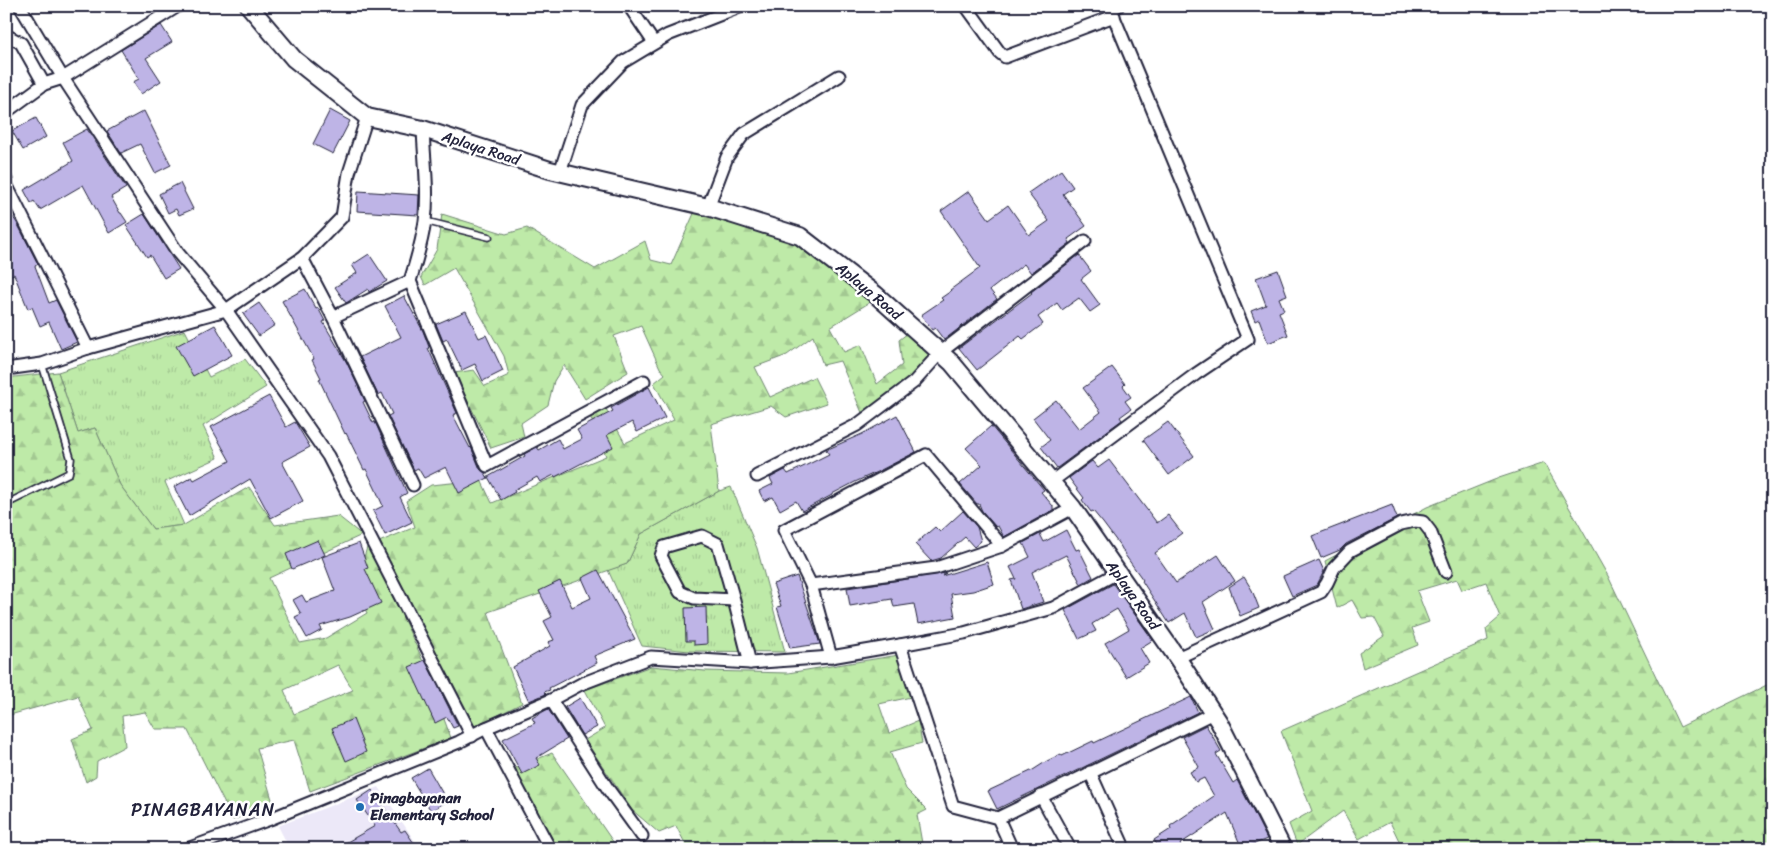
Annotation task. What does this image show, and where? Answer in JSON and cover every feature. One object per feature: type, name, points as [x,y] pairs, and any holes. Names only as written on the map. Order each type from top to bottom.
[{"type":"street","points":[[20,6],[63,78],[178,253],[226,310],[328,456],[472,736]]},
{"type":"street","points":[[6,112],[44,84],[63,78],[178,6]]},
{"type":"street","name":"Aplaya Road","points":[[249,6],[294,59],[367,117],[423,129],[560,172],[708,207],[800,236],[875,294],[952,363],[1073,508],[1219,722],[1283,849]]},
{"type":"street","points":[[629,6],[654,44]]},
{"type":"street","points":[[560,172],[582,104],[623,62],[668,35],[742,6]]},
{"type":"street","points":[[966,6],[1000,53],[1005,57],[1116,11],[1248,339],[1196,374],[1051,482]]},
{"type":"street","points":[[6,35],[21,43],[44,84]]},
{"type":"street","points":[[708,207],[727,157],[744,134],[839,76]]},
{"type":"street","points":[[6,369],[42,364],[88,348],[226,310],[302,258],[342,217],[349,173],[367,117]]},
{"type":"street","points":[[423,129],[425,221],[410,281],[487,466],[644,381]]},
{"type":"street","points":[[6,179],[88,348]]},
{"type":"street","points":[[757,476],[857,425],[914,382],[941,352],[1085,242]]},
{"type":"street","points":[[302,258],[333,317],[413,485]]},
{"type":"street","points":[[333,317],[410,281]]},
{"type":"street","points":[[831,657],[811,585],[784,530],[926,456],[1002,546]]},
{"type":"street","points":[[811,585],[936,568],[1002,546],[1073,508]]},
{"type":"street","points":[[1177,658],[1321,592],[1328,583],[1334,568],[1350,551],[1401,524],[1415,521],[1423,522],[1430,531],[1446,572]]},
{"type":"street","points":[[734,600],[694,598],[680,592],[661,556],[664,547],[702,536],[718,544],[734,600],[750,663]]},
{"type":"street","points":[[187,849],[270,819],[472,736],[551,700],[581,684],[651,657],[750,663],[831,657],[900,645],[964,633],[1053,608],[1118,573]]},
{"type":"street","points":[[900,645],[953,806],[998,818],[1213,713]]},
{"type":"street","points":[[551,700],[608,789],[642,836]]},
{"type":"street","points":[[486,728],[550,849]]},
{"type":"street","points":[[1090,772],[1122,843],[1122,849]]},
{"type":"street","points":[[1041,796],[1070,849]]},
{"type":"street","points":[[998,818],[1012,849]]},
{"type":"lane","points":[[425,221],[489,237]]},
{"type":"lane","points":[[6,504],[69,473],[71,459],[42,364]]},
{"type":"shaded area","name":"Pinagbayanan Elementary School","points":[[379,787],[420,849],[290,849],[278,826]]},
{"type":"green space","points":[[696,209],[714,219],[793,240],[872,301],[830,327],[844,352],[861,345],[877,384],[902,365],[899,340],[908,333],[932,352],[914,375],[863,415],[840,361],[823,365],[813,336],[787,355],[755,367],[770,397],[814,377],[827,403],[786,417],[771,406],[711,424],[719,491],[641,534],[627,564],[488,612],[522,703],[473,728],[379,542],[415,527],[406,501],[431,485],[481,480],[492,503],[606,456],[590,416],[605,407],[625,443],[674,420],[654,383],[665,374],[660,368],[641,326],[614,336],[628,372],[585,399],[564,365],[554,381],[548,405],[521,423],[524,437],[491,448],[454,373],[474,370],[485,386],[509,375],[504,356],[454,268],[425,285],[421,277],[437,249],[442,214],[506,234],[527,228],[595,269],[645,241],[651,260],[671,265]]},
{"type":"green space","points":[[185,330],[209,377],[245,359],[266,387],[203,426],[218,458],[165,482],[184,525],[153,529],[120,485],[95,428],[78,433],[58,372]]},
{"type":"green space","points":[[58,372],[78,433],[95,428],[120,485],[153,529],[184,525],[249,487],[275,525],[338,516],[362,535],[269,578],[300,643],[326,638],[367,613],[351,581],[362,564],[368,544],[420,654],[451,738],[310,791],[294,740],[257,748],[273,803],[233,820],[187,729],[155,729],[145,712],[122,716],[125,746],[97,761],[96,776],[86,782],[72,739],[93,730],[78,696],[6,716],[6,471],[10,469],[6,458],[6,378]],"holes":[[[338,665],[353,690],[294,714],[284,690]]]},
{"type":"green space","points":[[1544,463],[1608,576],[1680,727],[1773,682],[1773,849],[1403,849],[1390,822],[1359,839],[1343,811],[1297,845],[1289,824],[1312,811],[1281,731],[1488,640],[1486,629],[1500,617],[1486,582],[1462,590],[1457,579],[1417,591],[1429,622],[1412,628],[1418,645],[1363,668],[1359,653],[1384,636],[1374,617],[1362,618],[1352,600],[1337,608],[1325,561],[1427,507],[1499,478]]},
{"type":"green space","points":[[731,487],[757,548],[785,652],[689,651],[642,646],[608,570],[627,564],[641,534],[719,491]]},
{"type":"green space","points":[[899,655],[911,697],[879,704],[889,733],[918,721],[922,743],[890,752],[906,789],[927,810],[917,815],[923,849],[688,849],[676,826],[659,833],[632,810],[585,740],[605,728],[585,690],[651,666],[705,671],[788,673]]},
{"type":"green space","points":[[552,753],[618,849],[558,849],[513,769]]},
{"type":"building","points":[[161,25],[172,42],[146,58],[161,81],[141,94],[133,82],[139,79],[121,50]]},
{"type":"building","points":[[330,110],[350,121],[333,154],[313,144]]},
{"type":"building","points":[[144,111],[171,165],[155,173],[140,144],[121,153],[107,131]]},
{"type":"building","points":[[36,118],[46,137],[23,150],[12,131]]},
{"type":"building","points":[[87,129],[126,188],[111,197],[127,222],[109,233],[83,185],[40,210],[34,201],[31,203],[24,190],[73,161],[63,142]]},
{"type":"building","points":[[1061,170],[1073,187],[1063,194],[1086,226],[1068,239],[1070,243],[1031,273],[1024,264],[990,290],[997,299],[944,340],[935,328],[932,330],[921,315],[943,300],[941,298],[950,290],[980,268],[941,211],[969,191],[989,219],[1008,205],[1029,235],[1049,221],[1028,193]]},
{"type":"building","points":[[180,183],[193,209],[179,215],[176,209],[168,213],[159,194]]},
{"type":"building","points":[[358,191],[419,195],[418,215],[357,211]]},
{"type":"building","points":[[6,207],[17,223],[38,264],[35,266],[49,303],[56,300],[77,342],[61,349],[49,322],[40,326],[32,307],[28,309],[14,274],[9,276],[6,270]]},
{"type":"building","points":[[144,214],[179,269],[164,278],[150,255],[147,257],[126,225]]},
{"type":"building","points":[[369,254],[387,281],[369,292],[368,289],[346,303],[335,287],[357,273],[352,265]]},
{"type":"building","points":[[1079,255],[1091,271],[1081,279],[1100,305],[1090,312],[1079,298],[1062,310],[1057,303],[1038,317],[1043,324],[1023,339],[1020,336],[977,370],[959,348]]},
{"type":"building","points":[[1278,270],[1287,295],[1279,298],[1284,310],[1279,312],[1288,335],[1268,343],[1259,319],[1255,321],[1251,311],[1266,305],[1256,278]]},
{"type":"building","points":[[305,289],[316,309],[318,308],[325,321],[323,322],[347,363],[365,401],[363,402],[373,423],[375,422],[407,493],[400,497],[412,522],[385,535],[373,511],[383,506],[376,490],[345,434],[319,379],[321,378],[312,360],[314,359],[282,301]]},
{"type":"building","points":[[404,296],[423,331],[428,348],[457,413],[453,415],[471,447],[480,469],[488,478],[459,493],[446,467],[424,478],[418,468],[414,470],[388,416],[392,414],[382,393],[378,395],[360,357],[401,337],[385,306]]},
{"type":"building","points":[[259,303],[275,325],[259,336],[243,314]]},
{"type":"building","points":[[466,311],[479,338],[486,335],[503,371],[483,381],[475,364],[462,370],[447,339],[443,341],[436,324]]},
{"type":"building","points":[[215,325],[232,355],[193,376],[176,346]]},
{"type":"building","points":[[1112,367],[1125,384],[1123,386],[1131,397],[1125,401],[1131,409],[1120,417],[1122,420],[1057,468],[1041,447],[1050,440],[1033,418],[1056,400],[1079,429],[1101,412],[1083,388]]},
{"type":"building","points":[[649,387],[665,418],[637,432],[632,422],[607,435],[613,447],[555,477],[554,475],[540,482],[537,477],[501,500],[488,477],[537,447],[539,450],[558,439],[563,449],[582,439],[577,430],[613,411],[611,408]]},
{"type":"building","points":[[269,396],[286,427],[295,422],[310,447],[282,462],[303,501],[271,518],[250,479],[189,516],[174,487],[192,477],[194,480],[230,461],[211,427]]},
{"type":"building","points":[[897,415],[916,452],[802,511],[796,501],[780,510],[773,497],[764,501],[759,491],[773,484],[770,478],[785,470],[788,474],[813,462],[829,454],[826,450],[862,434]]},
{"type":"building","points":[[1168,422],[1194,456],[1169,475],[1143,440]]},
{"type":"building","points":[[991,426],[1044,490],[1041,492],[1053,506],[1053,510],[1004,537],[998,526],[996,527],[982,511],[979,504],[960,484],[982,465],[966,448]]},
{"type":"building","points":[[1109,460],[1157,523],[1168,515],[1182,533],[1155,553],[1176,583],[1218,555],[1235,581],[1203,602],[1215,629],[1196,637],[1185,613],[1169,623],[1121,547],[1082,500],[1084,498],[1069,478],[1092,461],[1098,468]]},
{"type":"building","points":[[1392,505],[1397,518],[1346,544],[1340,550],[1321,558],[1312,536]]},
{"type":"building","points":[[963,511],[977,527],[981,541],[974,547],[965,537],[941,558],[931,561],[915,544],[935,527],[940,532]]},
{"type":"building","points":[[1066,530],[1076,550],[1079,549],[1093,577],[1081,584],[1066,555],[1032,572],[1043,602],[1021,609],[1011,580],[1016,579],[1010,567],[1030,557],[1023,543],[1040,534],[1044,542]]},
{"type":"building","points":[[318,540],[325,555],[292,569],[286,554]]},
{"type":"building","points":[[359,543],[368,568],[365,569],[381,603],[350,617],[320,626],[322,630],[307,638],[295,617],[301,614],[293,600],[302,595],[306,602],[335,591],[322,557]]},
{"type":"building","points":[[1319,560],[1324,571],[1317,585],[1292,596],[1283,576]]},
{"type":"building","points":[[987,562],[994,584],[973,591],[951,594],[955,617],[918,624],[914,604],[894,607],[892,599],[850,606],[847,588],[946,573],[942,576]]},
{"type":"building","points":[[598,570],[635,639],[594,656],[597,663],[549,688],[550,690],[544,692],[546,694],[529,701],[513,667],[550,646],[548,642],[554,640],[544,621],[552,617],[539,591],[560,581],[572,607],[591,598],[582,578]]},
{"type":"building","points":[[797,576],[820,644],[790,648],[777,607],[781,606],[773,584]]},
{"type":"building","points":[[1244,577],[1252,590],[1259,608],[1240,616],[1229,587]]},
{"type":"building","points":[[1113,584],[1153,640],[1140,648],[1149,663],[1126,677],[1105,643],[1129,629],[1117,609],[1092,624],[1096,631],[1079,639],[1065,610]]},
{"type":"building","points":[[706,607],[707,644],[694,645],[694,641],[686,641],[685,608]]},
{"type":"building","points":[[425,660],[458,726],[453,728],[447,717],[435,723],[409,667]]},
{"type":"building","points":[[1191,697],[1198,712],[997,809],[988,791],[1033,770],[1061,754],[1062,756],[1093,741],[1094,743]]},
{"type":"building","points":[[580,698],[597,727],[582,735],[565,707]]},
{"type":"building","points":[[548,709],[567,739],[536,758],[540,765],[522,774],[503,739],[535,723],[532,718]]},
{"type":"building","points":[[353,719],[366,752],[346,761],[332,728]]},
{"type":"building","points":[[1206,725],[1221,751],[1216,754],[1233,783],[1237,780],[1267,839],[1242,849],[1227,813],[1180,844],[1183,849],[1160,849],[1154,840],[1171,829],[1170,826],[1214,796],[1204,778],[1196,782],[1190,772],[1199,767],[1182,737]]},
{"type":"building","points":[[428,768],[447,801],[431,811],[411,778]]},
{"type":"building","points":[[372,790],[401,832],[405,830],[418,849],[335,849],[375,826],[357,800]]},
{"type":"place","name":"Pinagbayanan Elementary School","points":[[360,807]]},
{"type":"district","name":"PINAGBAYANAN","points":[[203,810]]}]
